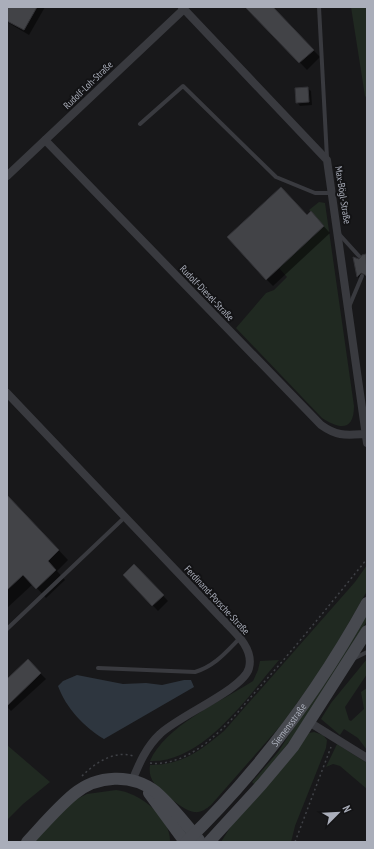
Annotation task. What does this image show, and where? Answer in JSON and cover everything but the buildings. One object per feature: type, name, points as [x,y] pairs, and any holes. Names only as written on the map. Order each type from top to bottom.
[{"type":"main road","name":"Siemensstraße","points":[[27,842],[74,793],[87,785],[100,780],[110,779],[132,781],[143,785],[162,798],[192,840],[275,744],[347,639],[367,603]]},
{"type":"main road","name":"Siemensstraße","points":[[209,842],[262,784],[293,747],[367,630]]},
{"type":"street","name":"Max-Bögl-Straße","points":[[183,8],[327,160],[366,439]]},
{"type":"street","name":"Rudolf-Loh-Straße","points":[[7,176],[183,8]]},
{"type":"street","name":"Rudolf-Diesel-Straße","points":[[45,140],[321,425],[332,433],[366,439]]},
{"type":"street","name":"Ferdinand-Porsche-Straße","points":[[7,393],[240,638],[245,645],[250,660],[246,675],[233,687],[167,728],[150,745],[141,760],[132,781]]},
{"type":"street","points":[[309,722],[367,758]]},
{"type":"lane","points":[[319,7],[327,160]]},
{"type":"lane","points":[[140,124],[183,86],[276,177],[315,193],[332,193]]},
{"type":"lane","points":[[338,233],[359,256]]},
{"type":"lane","points":[[348,310],[362,276]]},
{"type":"lane","points":[[7,629],[125,517]]},
{"type":"lane","points":[[98,668],[195,672],[206,669],[215,664],[240,638]]},
{"type":"lane","points":[[349,660],[367,652]]},
{"type":"path","points":[[141,760],[151,763],[173,761],[189,753],[212,738],[284,661],[367,558]]},
{"type":"path","points":[[295,842],[335,737]]},
{"type":"shaded area","points":[[351,7],[367,7],[367,98],[365,96]]},
{"type":"shaded area","points":[[319,202],[325,203],[354,406],[351,420],[344,426],[328,422],[322,418],[236,328],[266,293],[274,290],[287,277],[279,268],[324,226],[309,210]]},
{"type":"shaded area","points":[[367,565],[367,591],[327,661],[282,724],[211,805],[199,812],[190,811],[161,791],[152,779],[150,765],[181,760],[190,756],[207,745],[224,731],[355,582]]},
{"type":"shaded area","points":[[367,614],[367,620],[362,630],[293,737],[255,785],[252,782],[278,752]]},
{"type":"shaded area","points":[[367,659],[367,674],[345,707],[349,720],[351,721],[364,709],[361,692],[367,688],[367,750],[358,738],[344,729],[340,735],[321,719],[331,703]]},
{"type":"shaded area","points":[[279,660],[239,708],[223,725],[206,739],[188,751],[169,759],[150,761],[157,748],[180,726],[210,706],[253,681],[260,661]]},
{"type":"shaded area","points":[[77,675],[123,684],[146,683],[162,685],[191,680],[194,687],[104,739],[76,716],[61,694],[58,686],[63,681]]},
{"type":"shaded area","points":[[314,732],[323,735],[327,740],[326,748],[295,826],[291,842],[221,842],[231,826],[291,758],[309,733]]},
{"type":"shaded area","points":[[337,744],[367,763],[367,789],[340,766],[333,764],[326,767]]},
{"type":"shaded area","points":[[7,745],[50,782],[23,804],[7,820]]},
{"type":"shaded area","points":[[116,790],[134,795],[152,807],[165,824],[169,833],[170,842],[34,842],[73,801],[87,794]]}]
